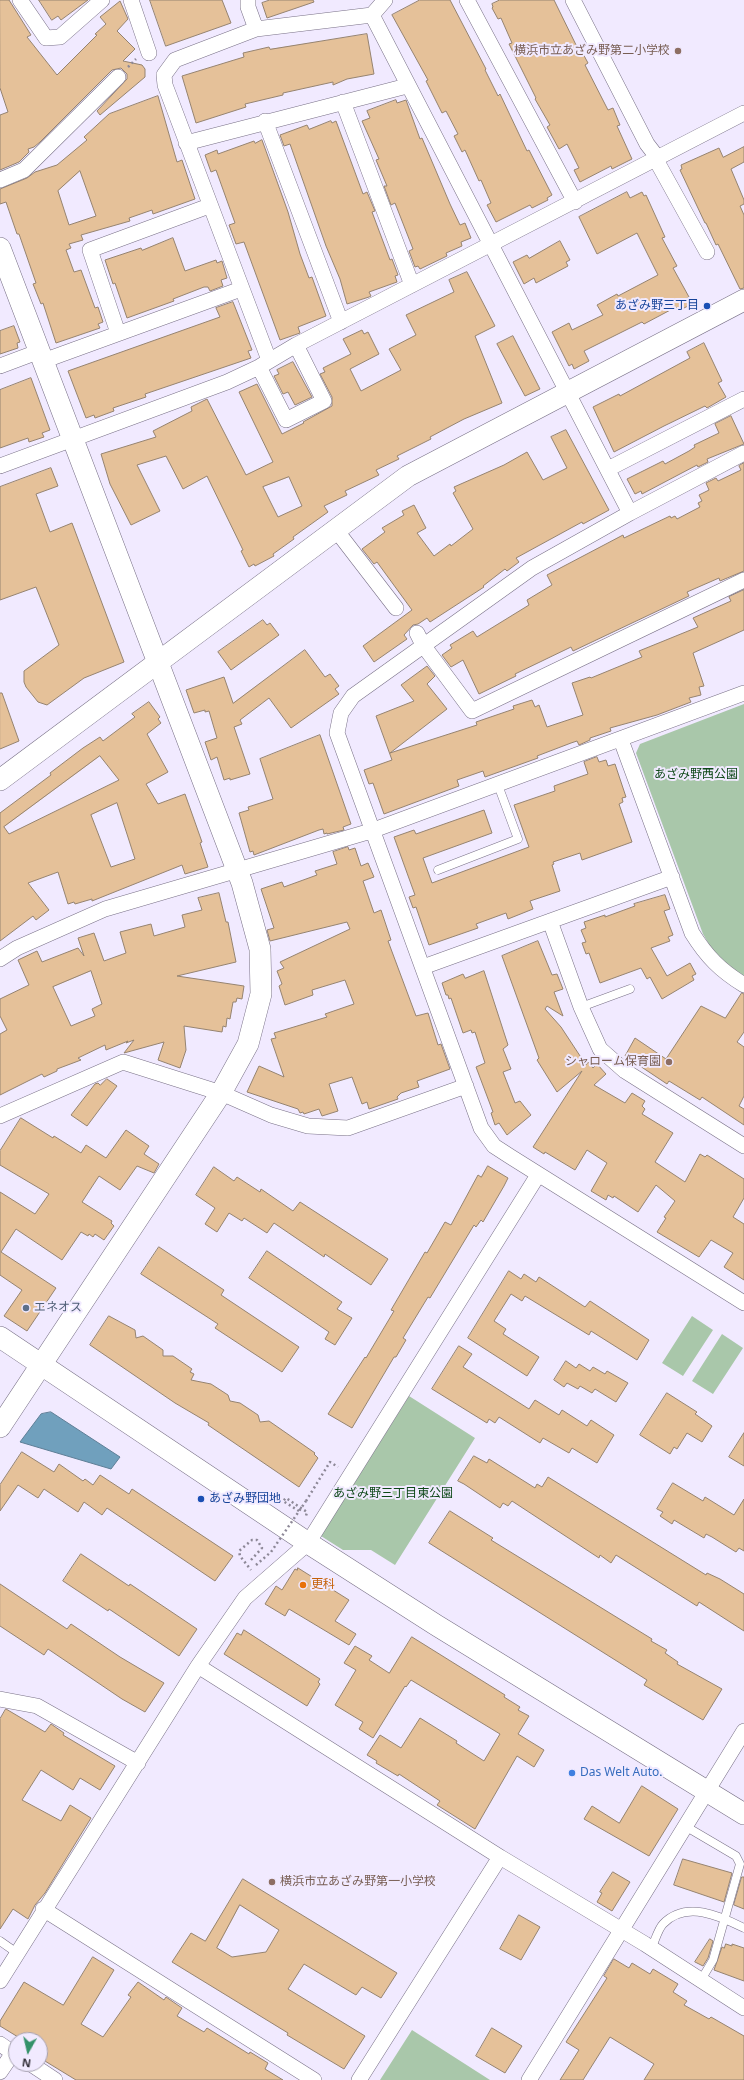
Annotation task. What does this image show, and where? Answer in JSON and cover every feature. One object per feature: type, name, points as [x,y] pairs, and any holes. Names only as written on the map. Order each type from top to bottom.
[{"type":"street","points":[[20,0],[46,38],[60,37],[102,0]]},
{"type":"street","points":[[131,0],[148,50]]},
{"type":"street","points":[[248,0],[248,7],[256,28]]},
{"type":"street","points":[[296,345],[324,401],[286,420],[264,363],[241,289],[165,85],[164,75],[175,60],[256,28],[372,15],[385,0]]},
{"type":"street","points":[[467,0],[574,202]]},
{"type":"street","points":[[573,0],[647,144],[656,157],[707,252]]},
{"type":"street","points":[[372,15],[407,86],[492,244],[630,512]]},
{"type":"street","points":[[0,180],[24,170],[118,77]]},
{"type":"street","points":[[186,143],[266,121],[407,86]]},
{"type":"street","points":[[343,102],[412,285]]},
{"type":"street","points":[[0,466],[202,392],[264,363],[296,345],[574,202],[656,157],[744,113]]},
{"type":"street","points":[[266,121],[341,322]]},
{"type":"street","points":[[118,333],[90,250],[209,206]]},
{"type":"street","points":[[0,248],[4,269],[41,356],[73,438],[238,870],[260,949],[261,994],[248,1044],[221,1093],[0,1427]]},
{"type":"street","points":[[0,366],[41,356],[118,333],[241,289]]},
{"type":"street","points":[[0,780],[408,476],[744,300]]},
{"type":"street","points":[[608,469],[744,399]]},
{"type":"street","points":[[744,453],[630,512],[532,568],[420,639],[353,696],[341,713],[337,733],[371,831],[423,967],[481,1128],[494,1146],[744,1303]]},
{"type":"street","points":[[336,530],[396,608]]},
{"type":"street","points":[[420,639],[472,711],[744,580]]},
{"type":"street","points":[[0,959],[17,948],[105,909],[371,831],[622,740],[744,693]]},
{"type":"street","points":[[622,740],[692,933],[706,955],[724,972],[744,985]]},
{"type":"street","points":[[423,967],[672,877]]},
{"type":"street","points":[[550,921],[581,1007],[600,1049],[625,1071],[744,1146]]},
{"type":"street","points":[[0,1116],[123,1062],[221,1093],[271,1115],[308,1126],[348,1128],[466,1086]]},
{"type":"street","points":[[0,1981],[43,1909],[138,1763],[198,1666],[245,1598],[312,1535],[538,1175]]},
{"type":"street","points":[[0,1337],[312,1535],[436,1625],[744,1814]]},
{"type":"street","points":[[198,1666],[500,1857],[651,1949],[744,2008]]},
{"type":"street","points":[[0,1699],[37,1706],[138,1763]]},
{"type":"street","points":[[529,2080],[744,1731]]},
{"type":"street","points":[[359,2080],[500,1857]]},
{"type":"street","points":[[43,1909],[314,2080]]},
{"type":"street","points":[[0,2072],[8,2062]]},
{"type":"street","points":[[42,2072],[55,2080]]},
{"type":"lane","points":[[438,870],[518,839],[498,785]]},
{"type":"lane","points":[[581,1007],[630,989]]},
{"type":"lane","points":[[685,1826],[736,1856],[740,1864],[713,1960],[701,1980]]},
{"type":"lane","points":[[651,1949],[663,1924],[680,1913],[705,1912],[725,1918],[744,1928]]},
{"type":"lane","points":[[0,1941],[18,1953]]},
{"type":"path","points":[[118,77],[148,50]]},
{"type":"path","points":[[256,1565],[271,1552],[306,1501],[330,1462],[350,1476]]},
{"type":"path","points":[[299,1511],[283,1501],[286,1498],[307,1512],[305,1519],[312,1535]]},
{"type":"path","points":[[251,1560],[262,1548],[257,1540],[252,1540],[239,1551],[240,1556],[251,1570]]},
{"type":"green space","name":"あざみ野西公園","points":[[744,704],[744,978],[715,955],[703,934],[636,753],[640,744]]},
{"type":"green space","points":[[692,1316],[713,1330],[683,1376],[662,1363]]},
{"type":"green space","points":[[722,1334],[743,1348],[713,1394],[692,1381]]},
{"type":"green space","name":"あざみ野三丁目東公園","points":[[409,1396],[475,1438],[395,1565],[371,1550],[343,1550],[321,1536]]},
{"type":"green space","points":[[412,2030],[490,2080],[380,2080]]},
{"type":"water","points":[[51,1412],[120,1457],[111,1469],[20,1442],[41,1414]]},
{"type":"building","points":[[0,0],[9,0],[31,35],[27,37],[57,75],[106,24],[100,17],[120,1],[128,19],[117,31],[135,49],[123,61],[142,65],[145,69],[145,77],[100,115],[97,111],[127,79],[127,74],[121,68],[112,70],[40,142],[34,147],[28,149],[29,152],[19,162],[0,170],[0,115],[8,112],[0,88]]},
{"type":"building","points":[[39,0],[88,0],[61,20],[58,16],[52,20]]},
{"type":"building","points":[[150,0],[222,0],[231,23],[166,46]]},
{"type":"building","points":[[270,0],[313,0],[314,2],[267,18],[262,3]]},
{"type":"building","points":[[420,0],[450,0],[486,69],[485,70],[498,96],[500,94],[527,151],[529,150],[552,195],[547,198],[548,200],[532,208],[530,205],[496,222],[487,205],[491,203],[481,180],[479,181],[465,150],[462,152],[454,136],[458,134],[446,111],[442,113],[426,81],[428,80],[392,15]]},
{"type":"building","points":[[500,0],[554,0],[579,51],[581,50],[588,63],[585,65],[608,110],[613,108],[620,125],[617,126],[632,159],[612,169],[611,166],[580,182],[574,170],[579,168],[567,144],[559,149],[547,127],[550,125],[535,99],[536,98],[509,44],[512,43],[501,18],[498,19],[492,8],[492,4]]},
{"type":"building","points":[[367,34],[374,74],[347,79],[333,85],[333,82],[283,93],[283,95],[245,104],[246,107],[196,123],[182,76],[244,57],[243,53],[269,47],[270,49]]},
{"type":"building","points":[[158,96],[177,162],[182,160],[195,199],[153,214],[152,210],[129,218],[130,221],[81,235],[83,240],[69,244],[71,248],[66,250],[74,272],[81,270],[95,308],[98,307],[103,322],[98,324],[100,328],[56,343],[43,303],[41,304],[33,284],[36,283],[19,234],[17,234],[6,202],[0,204],[0,189],[27,178],[35,172],[57,165],[87,140],[84,137],[109,114]],"holes":[[[80,171],[96,216],[69,225],[58,191]]]},
{"type":"building","points":[[396,100],[397,103],[406,100],[420,139],[422,138],[450,204],[460,225],[465,223],[471,238],[461,242],[462,246],[446,253],[447,256],[420,269],[418,266],[415,267],[409,251],[413,249],[395,203],[391,205],[384,186],[387,186],[376,160],[379,159],[362,121],[370,118],[367,111]]},
{"type":"building","points":[[331,121],[332,123],[336,121],[363,194],[367,192],[375,211],[372,212],[390,260],[392,259],[398,275],[395,276],[397,282],[369,292],[371,296],[369,297],[347,304],[340,279],[326,246],[290,144],[284,146],[280,135],[307,125],[309,129]]},
{"type":"building","points":[[262,140],[288,212],[300,254],[309,278],[312,277],[326,316],[298,327],[300,333],[280,340],[244,242],[236,244],[229,225],[235,223],[216,170],[211,172],[205,155],[217,150],[218,154],[254,141],[255,143]]},
{"type":"building","points":[[744,147],[744,162],[731,169],[744,200],[744,204],[740,206],[744,215],[744,288],[740,289],[718,244],[716,245],[680,170],[682,169],[681,165],[719,148],[723,157]]},
{"type":"building","points":[[627,192],[630,198],[642,192],[644,196],[646,195],[665,237],[662,238],[677,266],[673,268],[689,297],[687,298],[690,305],[678,311],[676,307],[644,324],[642,322],[584,351],[589,361],[574,369],[572,364],[569,366],[552,332],[569,323],[572,330],[603,315],[597,305],[658,275],[637,233],[597,254],[579,217]]},
{"type":"building","points":[[173,238],[185,271],[216,260],[217,263],[222,261],[227,278],[221,280],[223,286],[210,291],[208,287],[204,287],[173,299],[174,301],[127,318],[105,260],[141,248],[142,250]]},
{"type":"building","points":[[560,241],[570,260],[566,262],[568,266],[536,283],[534,278],[524,284],[513,262],[527,255],[529,258]]},
{"type":"building","points":[[467,272],[495,326],[475,336],[502,403],[464,419],[430,437],[431,439],[397,456],[399,459],[376,470],[379,475],[345,491],[347,495],[324,506],[328,512],[293,537],[294,539],[273,554],[274,556],[255,566],[254,564],[249,567],[241,551],[243,550],[207,476],[183,489],[166,456],[137,465],[160,511],[131,525],[110,484],[101,454],[156,437],[153,431],[192,411],[191,407],[207,399],[246,475],[273,462],[239,392],[257,384],[282,434],[304,423],[303,422],[332,406],[332,397],[320,374],[325,372],[323,368],[351,354],[343,339],[362,330],[364,334],[368,332],[379,354],[350,369],[361,391],[401,370],[389,349],[416,335],[406,315],[454,292],[449,280]],"holes":[[[289,477],[302,506],[278,517],[263,487]]]},
{"type":"building","points":[[233,302],[252,350],[248,351],[251,358],[145,394],[146,397],[113,408],[114,411],[95,418],[94,415],[86,418],[68,371],[220,317],[216,308]]},
{"type":"building","points":[[14,326],[20,342],[17,343],[18,348],[0,354],[0,331]]},
{"type":"building","points":[[513,336],[540,389],[525,396],[497,344]]},
{"type":"building","points":[[704,343],[722,381],[718,383],[726,397],[707,408],[705,406],[614,452],[593,407],[619,394],[620,396],[690,358],[687,352]]},
{"type":"building","points":[[293,362],[312,397],[295,405],[288,392],[283,394],[274,376],[279,374],[277,370]]},
{"type":"building","points":[[31,378],[50,430],[42,433],[44,437],[29,442],[28,438],[0,448],[0,390]]},
{"type":"building","points":[[731,416],[744,444],[707,459],[708,462],[698,467],[697,465],[642,494],[641,491],[635,494],[627,479],[663,461],[665,464],[689,451],[695,447],[694,445],[719,433],[715,424]]},
{"type":"building","points":[[566,430],[609,510],[583,524],[582,522],[516,558],[519,562],[507,571],[505,569],[483,586],[484,587],[430,622],[427,618],[418,624],[413,625],[404,635],[407,639],[374,662],[363,646],[412,610],[377,562],[374,564],[362,549],[385,532],[382,528],[404,515],[402,511],[414,505],[426,528],[417,533],[434,556],[450,544],[451,546],[473,529],[453,493],[456,491],[454,487],[504,465],[527,452],[543,480],[567,468],[551,437]]},
{"type":"building","points":[[744,463],[744,571],[720,581],[719,578],[687,592],[689,596],[573,651],[571,647],[515,674],[516,676],[479,694],[463,660],[451,667],[442,655],[452,648],[450,645],[473,631],[477,637],[529,605],[527,600],[552,585],[547,575],[623,535],[624,538],[670,516],[671,518],[675,516],[677,519],[700,507],[698,503],[702,501],[699,495],[709,490],[706,483],[716,478],[718,481],[741,470],[739,466]]},
{"type":"building","points":[[51,468],[58,486],[36,494],[50,532],[72,523],[124,662],[84,678],[47,705],[38,702],[26,687],[24,682],[24,671],[59,645],[36,587],[0,600],[0,487]]},
{"type":"building","points":[[744,590],[744,630],[693,653],[704,686],[699,687],[701,695],[689,698],[691,702],[657,715],[610,728],[611,731],[590,738],[590,740],[579,745],[577,741],[571,743],[537,756],[538,758],[485,777],[483,771],[457,780],[459,786],[384,814],[373,783],[369,784],[364,770],[392,760],[376,716],[414,701],[401,685],[427,666],[435,676],[427,684],[447,709],[390,753],[477,725],[476,722],[514,709],[513,706],[532,700],[535,707],[539,705],[547,727],[583,715],[572,683],[590,677],[591,678],[642,657],[639,651],[698,627],[693,618],[731,601],[729,597]]},
{"type":"building","points":[[263,620],[267,625],[270,623],[279,635],[231,670],[218,652]]},
{"type":"building","points":[[305,650],[325,677],[330,674],[339,686],[335,689],[339,694],[291,728],[269,698],[240,720],[242,724],[234,727],[250,774],[230,780],[230,778],[224,780],[217,757],[211,760],[205,742],[217,738],[209,711],[205,712],[205,710],[194,713],[186,690],[224,677],[233,703]]},
{"type":"building","points":[[0,693],[2,693],[19,741],[0,749]]},
{"type":"building","points":[[149,702],[160,717],[158,719],[161,723],[147,734],[168,772],[146,784],[158,804],[185,794],[202,842],[200,843],[208,867],[185,874],[182,865],[92,901],[92,899],[75,904],[74,902],[68,904],[58,872],[28,883],[49,910],[36,920],[33,916],[0,941],[0,813],[51,775],[50,773],[83,748],[100,737],[103,741],[135,717],[132,714]],"holes":[[[100,756],[119,780],[9,834],[4,827]],[[117,803],[135,859],[111,867],[91,815]]]},
{"type":"building","points":[[320,735],[351,824],[343,827],[344,830],[327,834],[324,834],[323,829],[319,830],[254,855],[253,851],[250,852],[239,813],[249,810],[248,807],[273,799],[260,759]]},
{"type":"building","points":[[597,757],[599,762],[606,760],[608,766],[615,764],[626,797],[622,798],[623,802],[619,804],[632,842],[582,860],[580,853],[553,862],[554,864],[552,865],[560,891],[530,901],[533,909],[508,919],[506,913],[476,924],[478,928],[429,945],[416,907],[413,908],[409,897],[415,895],[394,837],[414,830],[416,834],[484,810],[492,833],[423,858],[432,883],[529,847],[514,805],[555,791],[554,786],[588,774],[584,762]]},
{"type":"building","points":[[348,847],[349,850],[355,848],[361,866],[368,863],[374,877],[363,881],[374,913],[381,910],[391,940],[388,941],[416,1016],[428,1013],[438,1045],[441,1044],[450,1069],[417,1081],[419,1087],[401,1093],[397,1097],[398,1099],[369,1109],[367,1102],[362,1104],[352,1077],[329,1084],[338,1111],[322,1116],[319,1109],[304,1114],[303,1112],[300,1113],[298,1109],[247,1092],[259,1066],[284,1077],[271,1039],[276,1038],[274,1033],[327,1017],[325,1014],[354,1004],[345,980],[312,990],[313,995],[285,1005],[279,986],[282,984],[277,971],[284,968],[280,962],[350,929],[347,922],[270,941],[267,930],[274,928],[261,889],[282,882],[284,887],[317,875],[315,871],[337,864],[333,852]]},
{"type":"building","points":[[219,893],[226,922],[228,922],[236,962],[177,976],[244,986],[242,999],[237,998],[236,1002],[233,1002],[230,1019],[227,1018],[226,1027],[223,1026],[222,1032],[184,1026],[186,1050],[180,1068],[158,1060],[164,1042],[124,1053],[134,1040],[106,1050],[105,1045],[78,1058],[81,1060],[57,1069],[57,1071],[44,1077],[42,1074],[0,1095],[0,1034],[7,1030],[0,1016],[0,999],[29,985],[18,960],[37,951],[42,962],[78,948],[84,956],[78,938],[94,933],[104,961],[126,953],[120,932],[151,924],[154,936],[185,927],[182,915],[202,910],[198,898]],"holes":[[[91,971],[102,1004],[92,1009],[95,1016],[71,1026],[53,987]]]},
{"type":"building","points":[[665,895],[670,909],[664,911],[673,935],[668,937],[670,941],[651,948],[667,976],[690,963],[696,974],[692,976],[694,980],[662,999],[650,977],[647,979],[641,968],[600,983],[589,953],[586,954],[582,943],[586,942],[581,930],[586,928],[584,922],[605,915],[605,917],[635,906],[634,904]]},
{"type":"building","points":[[538,941],[552,975],[557,974],[563,989],[554,992],[563,1016],[547,1006],[545,1009],[561,1027],[586,1065],[588,1062],[593,1068],[597,1064],[606,1074],[594,1085],[625,1103],[632,1093],[645,1101],[642,1106],[645,1109],[642,1114],[673,1133],[655,1162],[685,1182],[700,1154],[705,1157],[707,1155],[744,1179],[744,1198],[733,1217],[744,1224],[744,1280],[724,1267],[733,1253],[711,1240],[699,1257],[657,1232],[666,1218],[664,1217],[675,1201],[656,1185],[638,1212],[614,1196],[613,1198],[608,1195],[606,1200],[591,1191],[607,1163],[587,1150],[575,1170],[545,1152],[544,1154],[533,1147],[582,1071],[557,1092],[537,1060],[539,1058],[502,956]]},
{"type":"building","points":[[484,971],[508,1045],[503,1049],[511,1069],[503,1072],[515,1103],[520,1101],[531,1115],[507,1135],[499,1123],[495,1125],[491,1113],[493,1112],[476,1067],[485,1063],[475,1032],[472,1033],[471,1030],[463,1033],[451,998],[449,999],[448,995],[446,995],[442,983],[463,974],[465,978]]},
{"type":"building","points":[[742,993],[744,994],[744,1032],[737,1042],[744,1047],[744,1096],[739,1106],[744,1109],[744,1125],[702,1097],[700,1100],[669,1081],[667,1084],[625,1056],[635,1038],[666,1059],[701,1006],[725,1018]]},
{"type":"building","points":[[107,1079],[117,1086],[87,1126],[71,1115],[95,1084],[98,1083],[100,1085]]},
{"type":"building","points":[[21,1118],[81,1153],[86,1145],[106,1158],[126,1130],[149,1146],[144,1154],[159,1164],[154,1173],[137,1166],[120,1190],[99,1176],[82,1202],[112,1221],[111,1223],[114,1226],[104,1240],[95,1234],[93,1237],[89,1234],[88,1236],[81,1232],[62,1260],[16,1229],[1,1252],[56,1288],[27,1331],[4,1316],[22,1290],[0,1275],[0,1192],[35,1214],[49,1194],[0,1165],[0,1151]]},
{"type":"building","points":[[488,1166],[508,1178],[504,1186],[483,1222],[481,1220],[476,1227],[474,1225],[430,1298],[428,1297],[403,1338],[406,1340],[396,1357],[394,1357],[352,1428],[328,1414],[365,1357],[366,1358],[394,1311],[391,1310],[425,1252],[427,1253],[445,1222],[451,1225],[478,1175],[481,1177]]},
{"type":"building","points":[[214,1167],[234,1181],[237,1177],[260,1192],[261,1189],[293,1211],[300,1202],[388,1259],[371,1285],[325,1254],[324,1257],[274,1223],[267,1233],[244,1218],[242,1221],[229,1213],[217,1232],[205,1224],[215,1208],[196,1195]]},
{"type":"building","points":[[159,1247],[224,1290],[221,1295],[299,1347],[282,1372],[215,1328],[218,1324],[141,1274]]},
{"type":"building","points":[[267,1251],[342,1302],[337,1309],[352,1318],[335,1345],[325,1339],[329,1332],[249,1278]]},
{"type":"building","points":[[509,1271],[521,1279],[524,1274],[536,1282],[539,1277],[585,1307],[590,1301],[649,1340],[637,1360],[591,1331],[589,1335],[525,1296],[522,1301],[511,1294],[494,1321],[506,1329],[503,1334],[539,1357],[527,1376],[468,1338]]},
{"type":"building","points":[[109,1316],[135,1330],[136,1338],[143,1336],[163,1350],[163,1356],[173,1356],[192,1369],[190,1372],[194,1374],[191,1380],[211,1384],[228,1395],[230,1401],[240,1403],[258,1415],[260,1422],[269,1421],[315,1453],[314,1454],[318,1458],[299,1487],[208,1425],[209,1423],[175,1403],[90,1345]]},
{"type":"building","points":[[459,1346],[472,1354],[463,1367],[529,1409],[535,1400],[559,1415],[562,1410],[587,1426],[591,1420],[614,1435],[597,1463],[572,1448],[569,1453],[543,1438],[540,1443],[499,1417],[495,1423],[489,1419],[487,1423],[432,1389]]},
{"type":"building","points":[[566,1361],[576,1368],[579,1364],[590,1371],[593,1367],[605,1374],[607,1371],[628,1383],[616,1402],[595,1389],[592,1393],[580,1386],[578,1389],[567,1383],[564,1387],[554,1380]]},
{"type":"building","points":[[667,1393],[697,1412],[695,1414],[712,1426],[702,1442],[687,1433],[677,1449],[674,1447],[670,1454],[640,1435]]},
{"type":"building","points":[[744,1433],[744,1466],[729,1457]]},
{"type":"building","points":[[22,1452],[54,1472],[59,1464],[83,1481],[85,1479],[93,1485],[100,1475],[129,1494],[132,1489],[233,1556],[215,1581],[107,1508],[102,1515],[84,1502],[78,1512],[44,1489],[38,1498],[18,1485],[0,1511],[0,1485]]},
{"type":"building","points":[[474,1456],[487,1463],[489,1459],[535,1488],[537,1484],[542,1487],[548,1477],[706,1575],[707,1573],[720,1579],[744,1594],[744,1631],[699,1602],[697,1606],[616,1555],[611,1563],[600,1555],[599,1558],[512,1501],[508,1506],[503,1503],[500,1508],[458,1481]]},
{"type":"building","points":[[673,1483],[703,1501],[705,1497],[734,1515],[744,1499],[744,1551],[739,1548],[736,1552],[706,1534],[704,1538],[674,1520],[672,1524],[660,1516],[663,1512],[657,1509]]},
{"type":"building","points":[[450,1511],[493,1538],[491,1540],[652,1639],[651,1641],[667,1650],[665,1653],[678,1662],[677,1664],[722,1689],[703,1720],[644,1685],[647,1680],[429,1543]]},
{"type":"building","points":[[81,1554],[129,1586],[130,1584],[197,1629],[179,1656],[109,1609],[108,1611],[63,1581]]},
{"type":"building","points":[[298,1568],[349,1600],[335,1621],[356,1634],[349,1645],[289,1609],[285,1616],[265,1604],[276,1586],[282,1590],[295,1569],[297,1570]]},
{"type":"building","points":[[0,1584],[67,1629],[71,1624],[120,1657],[164,1683],[145,1712],[122,1699],[48,1649],[44,1655],[0,1626]]},
{"type":"building","points":[[244,1630],[320,1679],[318,1682],[320,1684],[307,1706],[224,1654],[237,1633],[241,1635]]},
{"type":"building","points":[[412,1637],[505,1695],[504,1697],[520,1707],[518,1710],[529,1716],[518,1734],[544,1750],[534,1767],[517,1756],[475,1829],[437,1805],[440,1801],[399,1774],[398,1776],[376,1763],[377,1761],[367,1755],[380,1735],[401,1748],[420,1718],[457,1741],[456,1743],[484,1761],[500,1734],[411,1680],[406,1687],[405,1686],[373,1738],[359,1729],[363,1722],[335,1705],[356,1670],[344,1663],[355,1646],[372,1656],[369,1660],[389,1673]]},
{"type":"building","points":[[6,1709],[45,1732],[51,1724],[64,1733],[63,1735],[115,1766],[100,1790],[80,1778],[73,1790],[41,1770],[22,1800],[61,1821],[70,1805],[91,1818],[45,1893],[35,1905],[28,1919],[13,1909],[0,1929],[0,1719]]},
{"type":"building","points":[[642,1786],[678,1809],[649,1856],[584,1819],[592,1806],[619,1823]]},
{"type":"building","points":[[683,1859],[732,1873],[724,1902],[674,1885]]},
{"type":"building","points":[[613,1872],[630,1882],[612,1911],[597,1902],[602,1893],[600,1892]]},
{"type":"building","points":[[742,1877],[744,1877],[744,1909],[734,1905]]},
{"type":"building","points":[[243,1879],[397,1973],[381,1998],[362,1987],[356,1995],[304,1964],[288,1989],[365,2036],[344,2069],[287,2035],[288,2033],[172,1962],[191,1933],[205,1941]],"holes":[[[240,1905],[279,1930],[266,1952],[232,1957],[217,1948]]]},
{"type":"building","points":[[519,1915],[540,1927],[521,1960],[500,1949]]},
{"type":"building","points":[[710,1939],[713,1941],[708,1958],[703,1966],[695,1962]]},
{"type":"building","points":[[726,1944],[732,1946],[732,1944],[744,1948],[744,1981],[714,1970],[722,1947],[724,1948]]},
{"type":"building","points":[[93,1957],[114,1970],[81,2024],[103,2037],[131,1997],[128,1995],[138,1982],[164,2000],[166,1997],[182,2008],[177,2016],[204,2032],[207,2028],[249,2054],[250,2052],[268,2063],[265,2069],[283,2080],[76,2080],[48,2063],[48,2032],[10,2032],[0,2026],[0,2021],[24,1982],[63,2005]]},
{"type":"building","points":[[614,1959],[629,1968],[632,1963],[650,1974],[653,1969],[678,1984],[673,1992],[687,2001],[684,2005],[709,2019],[711,2017],[744,2036],[744,2080],[644,2080],[654,2064],[610,2037],[583,2080],[560,2080],[579,2050],[566,2042],[607,1978],[604,1976]]},
{"type":"building","points":[[492,2028],[522,2046],[505,2073],[476,2056]]},
{"type":"place","name":"横浜市立あざみ野第二小学校","points":[[678,51]]},
{"type":"place","name":"あざみ野三丁目","points":[[707,306]]},
{"type":"place","name":"シャローム保育園","points":[[669,1062]]},
{"type":"place","name":"エネオス","points":[[26,1308]]},
{"type":"place","name":"あざみ野団地","points":[[201,1499]]},
{"type":"place","name":"更科","points":[[303,1585]]},
{"type":"place","name":"Das Welt Auto.","points":[[572,1773]]},
{"type":"place","name":"横浜市立あざみ野第一小学校","points":[[272,1882]]}]
